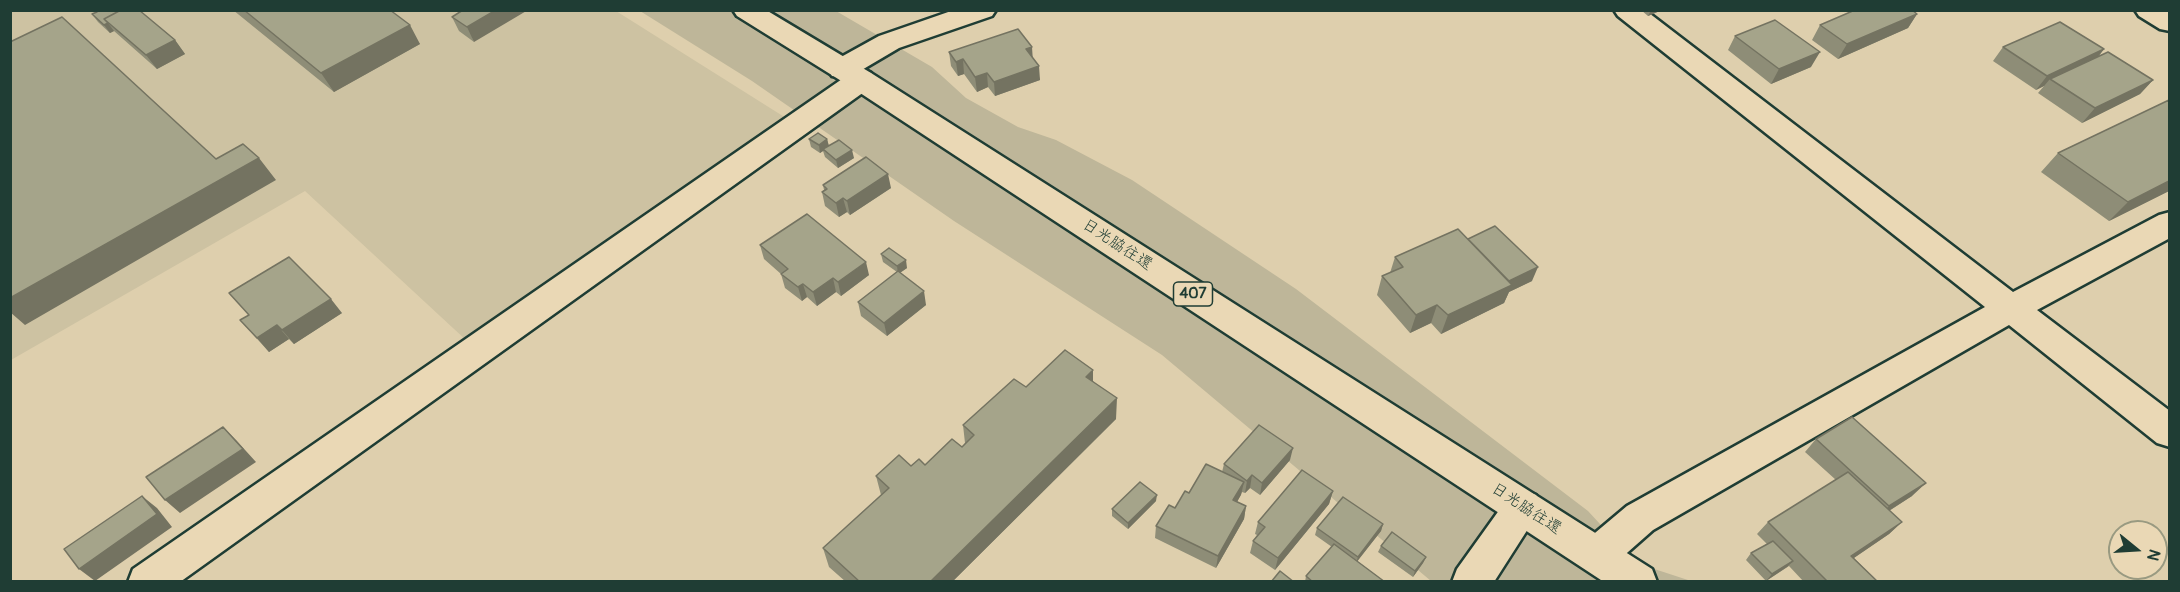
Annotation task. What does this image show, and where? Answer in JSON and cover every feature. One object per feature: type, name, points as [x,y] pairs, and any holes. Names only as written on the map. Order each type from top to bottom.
[{"type":"main road","name":"日光脇往還","points":[[746,10],[851,74],[1638,582]]},
{"type":"main road","points":[[147,582],[851,74],[889,42],[983,10]]},
{"type":"main road","points":[[1627,10],[2169,432]]},
{"type":"main road","points":[[2148,10],[2169,23]]},
{"type":"main road","points":[[1597,555],[1640,518],[2011,308],[2169,223]]},
{"type":"main road","points":[[1471,582],[1523,507]]},
{"type":"shaded area","points":[[11,11],[616,11],[786,118],[467,341],[305,191],[11,360]]},
{"type":"shaded area","points":[[640,11],[836,11],[932,67],[966,98],[1018,127],[1056,140],[1132,180],[1296,289],[1588,511],[1636,563],[1691,581],[1431,581],[1162,355],[954,221],[752,81]]},
{"type":"building","points":[[96,10],[121,10],[104,19],[108,23],[104,25],[92,14],[97,12]]},
{"type":"building","points":[[121,10],[139,10],[175,40],[146,55],[104,19]]},
{"type":"building","points":[[244,10],[390,10],[410,25],[321,73]]},
{"type":"building","points":[[463,10],[496,10],[467,27],[452,17]]},
{"type":"building","points":[[1855,10],[1912,10],[1917,14],[1847,44],[1820,25]]},
{"type":"building","points":[[62,17],[216,159],[243,144],[259,158],[10,298],[10,42]]},
{"type":"building","points":[[1775,20],[1820,52],[1779,69],[1735,36]]},
{"type":"building","points":[[2060,22],[2104,49],[2047,76],[2003,47]]},
{"type":"building","points":[[1018,29],[1032,47],[1026,49],[1039,66],[994,82],[987,73],[975,77],[963,59],[956,62],[949,52]]},
{"type":"building","points":[[2108,52],[2153,80],[2095,108],[2050,79]]},
{"type":"building","points":[[2169,100],[2169,181],[2128,202],[2058,153]]},
{"type":"building","points":[[818,133],[827,139],[819,145],[809,139]]},
{"type":"building","points":[[839,140],[852,150],[836,160],[823,149]]},
{"type":"building","points":[[866,157],[888,174],[847,201],[843,198],[836,203],[822,192],[827,189],[823,185]]},
{"type":"building","points":[[807,214],[866,262],[838,282],[833,278],[813,292],[803,284],[798,287],[781,274],[788,269],[760,245]]},
{"type":"building","points":[[1495,226],[1538,267],[1509,281],[1468,239]]},
{"type":"building","points":[[1458,229],[1512,285],[1448,315],[1437,305],[1416,315],[1382,276],[1403,267],[1395,257]]},
{"type":"building","points":[[889,248],[906,260],[897,266],[881,254]]},
{"type":"building","points":[[289,257],[331,299],[282,330],[277,325],[257,338],[240,320],[249,315],[229,293]]},
{"type":"building","points":[[898,271],[924,291],[884,323],[858,302]]},
{"type":"building","points":[[1065,350],[1093,370],[1086,377],[1117,398],[930,582],[860,582],[823,548],[889,488],[876,476],[899,455],[911,466],[919,459],[925,465],[952,439],[962,447],[974,435],[963,425],[1014,379],[1026,387]]},
{"type":"building","points":[[1852,417],[1926,483],[1889,506],[1816,439]]},
{"type":"building","points":[[1259,425],[1293,448],[1262,483],[1252,475],[1247,481],[1224,464]]},
{"type":"building","points":[[223,427],[243,449],[165,500],[146,477]]},
{"type":"building","points":[[1206,464],[1244,482],[1233,500],[1246,506],[1218,556],[1156,526],[1169,505],[1175,508],[1185,491],[1189,493]]},
{"type":"building","points":[[1302,470],[1333,491],[1278,558],[1253,541],[1265,527],[1258,522]]},
{"type":"building","points":[[1848,472],[1902,522],[1851,556],[1878,582],[1828,582],[1768,522]]},
{"type":"building","points":[[1140,482],[1157,495],[1128,523],[1112,509]]},
{"type":"building","points":[[142,496],[157,514],[79,569],[64,549]]},
{"type":"building","points":[[1343,497],[1383,524],[1358,557],[1317,528]]},
{"type":"building","points":[[1392,532],[1426,557],[1415,571],[1381,546]]},
{"type":"building","points":[[1773,541],[1793,561],[1772,574],[1751,553]]},
{"type":"building","points":[[1334,544],[1385,582],[1313,582],[1306,576]]},
{"type":"building","points":[[1280,571],[1294,582],[1271,582]]}]
